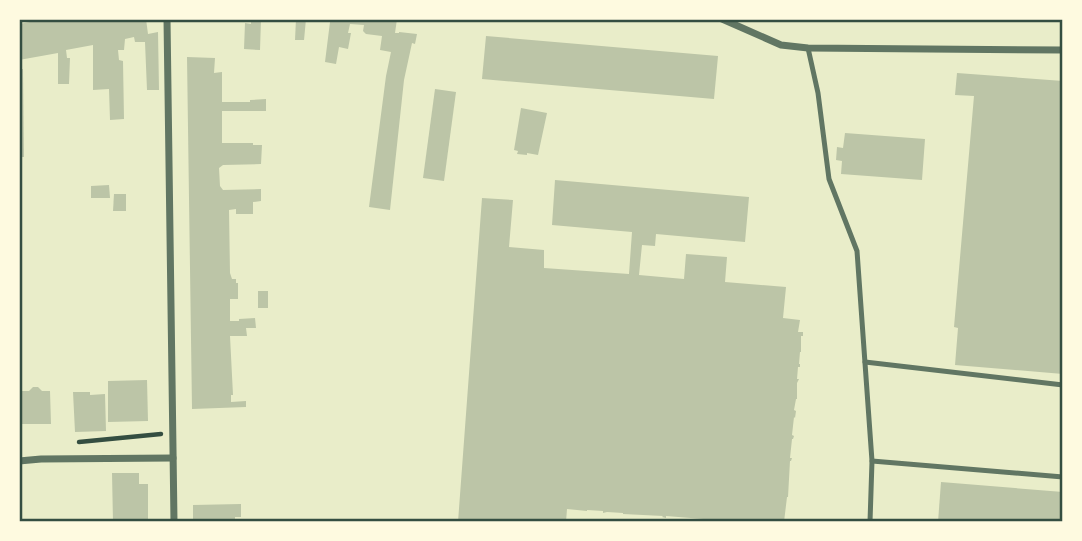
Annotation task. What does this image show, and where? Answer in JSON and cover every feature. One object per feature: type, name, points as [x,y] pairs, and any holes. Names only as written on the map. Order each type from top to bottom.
[{"type":"street","points":[[167,19],[174,522]]},
{"type":"street","points":[[722,19],[781,45],[808,48],[1063,50]]},
{"type":"street","points":[[19,461],[173,458]]},
{"type":"lane","points":[[808,48],[818,93],[829,179],[857,251],[872,461],[870,522]]},
{"type":"lane","points":[[865,362],[1063,385]]},
{"type":"lane","points":[[872,461],[1063,477]]},
{"type":"path","points":[[68,443],[162,434]]},
{"type":"building","points":[[46,19],[146,19],[148,34],[158,32],[159,90],[147,90],[145,42],[135,42],[134,37],[125,39],[124,50],[118,50],[119,60],[123,61],[124,119],[110,120],[109,89],[93,90],[93,45],[66,50],[67,58],[70,58],[69,84],[58,84],[58,53],[19,60],[19,24]]},
{"type":"building","points":[[251,19],[261,19],[260,50],[244,49],[245,23],[251,24]]},
{"type":"building","points":[[296,19],[306,19],[304,40],[295,40]]},
{"type":"building","points":[[319,19],[397,19],[395,33],[417,34],[415,44],[412,43],[404,80],[390,210],[369,207],[391,52],[380,50],[382,36],[366,34],[363,31],[364,25],[350,24],[348,49],[339,47],[336,64],[325,62],[330,22]]},
{"type":"building","points":[[486,36],[718,56],[714,99],[482,79]]},
{"type":"building","points":[[187,57],[215,58],[214,73],[222,72],[222,102],[266,99],[266,111],[222,111],[222,143],[262,145],[261,164],[223,165],[219,168],[220,186],[223,190],[261,189],[261,201],[253,202],[253,214],[236,214],[236,209],[229,210],[230,273],[232,279],[236,279],[238,283],[238,299],[230,299],[230,321],[255,318],[256,328],[246,328],[247,336],[230,336],[233,395],[231,402],[246,401],[246,407],[192,409]]},
{"type":"building","points":[[19,69],[23,69],[24,157],[19,157]]},
{"type":"building","points":[[957,73],[1063,81],[1063,374],[955,365],[958,328],[954,327],[974,96],[955,95]]},
{"type":"building","points":[[435,89],[456,92],[444,181],[423,178]]},
{"type":"building","points":[[521,108],[547,113],[538,155],[517,154],[518,151],[514,150]]},
{"type":"building","points":[[845,133],[925,139],[922,180],[841,174],[842,161],[836,160],[837,147],[843,148]]},
{"type":"building","points":[[555,180],[749,197],[745,242],[656,234],[655,246],[642,245],[639,275],[684,279],[686,254],[727,257],[725,282],[786,287],[783,318],[800,320],[798,332],[803,332],[803,336],[784,522],[703,521],[567,509],[566,522],[458,522],[482,198],[513,200],[509,247],[544,250],[544,268],[629,274],[632,232],[552,225]]},
{"type":"building","points":[[109,185],[110,198],[91,198],[91,186]]},
{"type":"building","points":[[114,194],[126,194],[126,211],[113,211]]},
{"type":"building","points":[[258,291],[268,291],[268,308],[258,308]]},
{"type":"building","points":[[147,380],[148,421],[108,422],[108,381]]},
{"type":"building","points":[[33,387],[50,391],[51,424],[19,422],[20,391],[29,391]]},
{"type":"building","points":[[73,392],[105,394],[106,431],[75,432]]},
{"type":"building","points":[[112,473],[139,473],[139,484],[148,484],[148,522],[113,522]]},
{"type":"building","points":[[941,482],[1063,492],[1063,522],[938,522]]},
{"type":"building","points":[[241,504],[241,517],[235,517],[235,522],[193,522],[193,505]]}]
